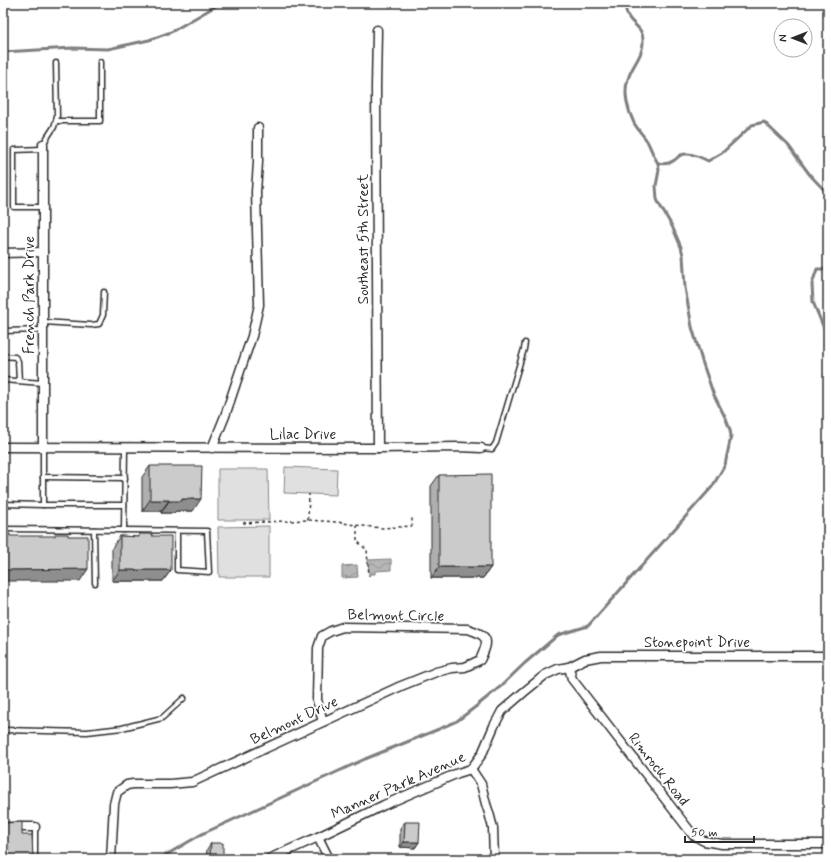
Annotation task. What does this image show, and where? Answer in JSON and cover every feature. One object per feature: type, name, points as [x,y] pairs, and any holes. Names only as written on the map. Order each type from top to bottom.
[{"type":"street","name":"Southeast 5th Street","points":[[377,30],[378,448]]},
{"type":"street","points":[[212,448],[225,416],[252,336],[259,305],[256,192],[258,128]]},
{"type":"street","name":"French Park Drive","points":[[43,146],[43,447]]},
{"type":"street","points":[[3,253],[43,252]]},
{"type":"street","name":"Lilac Drive","points":[[3,447],[481,448]]},
{"type":"street","name":"Belmont Circle","points":[[323,722],[317,700],[318,648],[322,636],[331,630],[343,627],[468,629],[480,633],[485,638],[486,646],[480,660]]},
{"type":"street","name":"Stonepoint Drive","points":[[569,667],[585,660],[601,656],[828,656]]},
{"type":"street","name":"Belmont Drive","points":[[111,859],[114,804],[117,792],[126,785],[192,782],[401,686],[436,672],[452,668],[465,667],[480,660]]},
{"type":"street","name":"Manner Park Avenue","points":[[269,859],[384,805],[458,773],[470,770],[482,754],[502,711],[545,675],[558,669],[569,667]]},
{"type":"street","name":"Rimrock Road","points":[[569,667],[572,680],[693,835],[704,840],[722,844],[828,844]]},
{"type":"street","points":[[470,770],[481,784],[490,813],[493,828],[494,859]]},
{"type":"street","points":[[3,827],[35,827]]},
{"type":"street","points":[[318,837],[329,859]]},
{"type":"lane","points":[[56,120],[100,121],[100,62]]},
{"type":"lane","points":[[43,207],[14,207],[14,150],[43,146],[54,127],[56,120],[56,63]]},
{"type":"lane","points":[[3,331],[43,326],[99,324],[103,315],[104,292]]},
{"type":"lane","name":"Lilac Drive","points":[[481,448],[492,448],[496,443],[524,349],[524,343]]},
{"type":"lane","points":[[3,356],[15,357],[18,361],[18,381]]},
{"type":"lane","points":[[3,380],[43,383]]},
{"type":"lane","points":[[43,447],[43,505]]},
{"type":"lane","points":[[124,530],[125,447]]},
{"type":"lane","points":[[43,477],[125,478]]},
{"type":"lane","points":[[3,504],[124,505]]},
{"type":"lane","points":[[3,529],[207,531],[209,572],[177,570],[177,531]]},
{"type":"lane","points":[[94,530],[95,583]]},
{"type":"lane","points":[[3,730],[87,732],[122,728],[162,718],[184,698]]},
{"type":"lane","points":[[35,827],[35,859]]},
{"type":"path","points":[[308,520],[309,494]]},
{"type":"path","points":[[243,523],[308,520],[383,528],[412,526],[412,518]]},
{"type":"path","points":[[357,525],[357,540],[367,550],[369,576]]},
{"type":"shaded area","points":[[285,467],[337,469],[336,495],[284,493]]},
{"type":"shaded area","points":[[218,469],[268,469],[269,520],[218,520]]},
{"type":"shaded area","points":[[269,526],[269,577],[219,577],[218,527]]},
{"type":"water","points":[[391,559],[391,570],[375,571],[375,574],[369,574],[368,560]]},
{"type":"water","points":[[357,565],[358,577],[342,578],[342,566]]},
{"type":"building","points":[[150,466],[202,466],[201,499],[182,499],[182,501],[150,500]]},
{"type":"building","points":[[491,474],[491,567],[439,567],[439,475]]},
{"type":"building","points":[[3,534],[10,534],[10,536],[55,536],[55,534],[68,534],[68,536],[88,536],[88,569],[3,570]]},
{"type":"building","points":[[139,534],[171,536],[171,570],[120,570],[120,536],[139,537]]},
{"type":"building","points":[[22,822],[22,835],[32,835],[33,858],[3,859],[3,835],[5,835],[5,823]]},
{"type":"building","points":[[405,822],[420,822],[419,842],[404,842]]},
{"type":"building","points":[[211,843],[223,843],[223,855],[210,855]]},
{"type":"building","points":[[175,857],[191,857],[191,859],[175,859]]},
{"type":"waterway","points":[[3,52],[72,48],[108,49],[149,40],[171,32],[221,3]]},
{"type":"waterway","points":[[626,3],[627,15],[640,30],[643,40],[642,50],[630,74],[627,84],[627,102],[634,123],[647,141],[658,163],[670,163],[684,154],[695,155],[708,161],[722,153],[752,125],[764,122],[788,145],[810,175],[828,194]]},
{"type":"waterway","points":[[159,859],[202,834],[365,759],[457,721],[500,687],[558,635],[588,626],[712,487],[725,465],[731,436],[726,419],[713,393],[692,327],[685,288],[683,255],[681,247],[672,226],[657,199],[656,186],[659,170],[658,163]]},
{"type":"waterway","points":[[828,269],[817,269],[812,284],[813,302],[828,338]]}]
